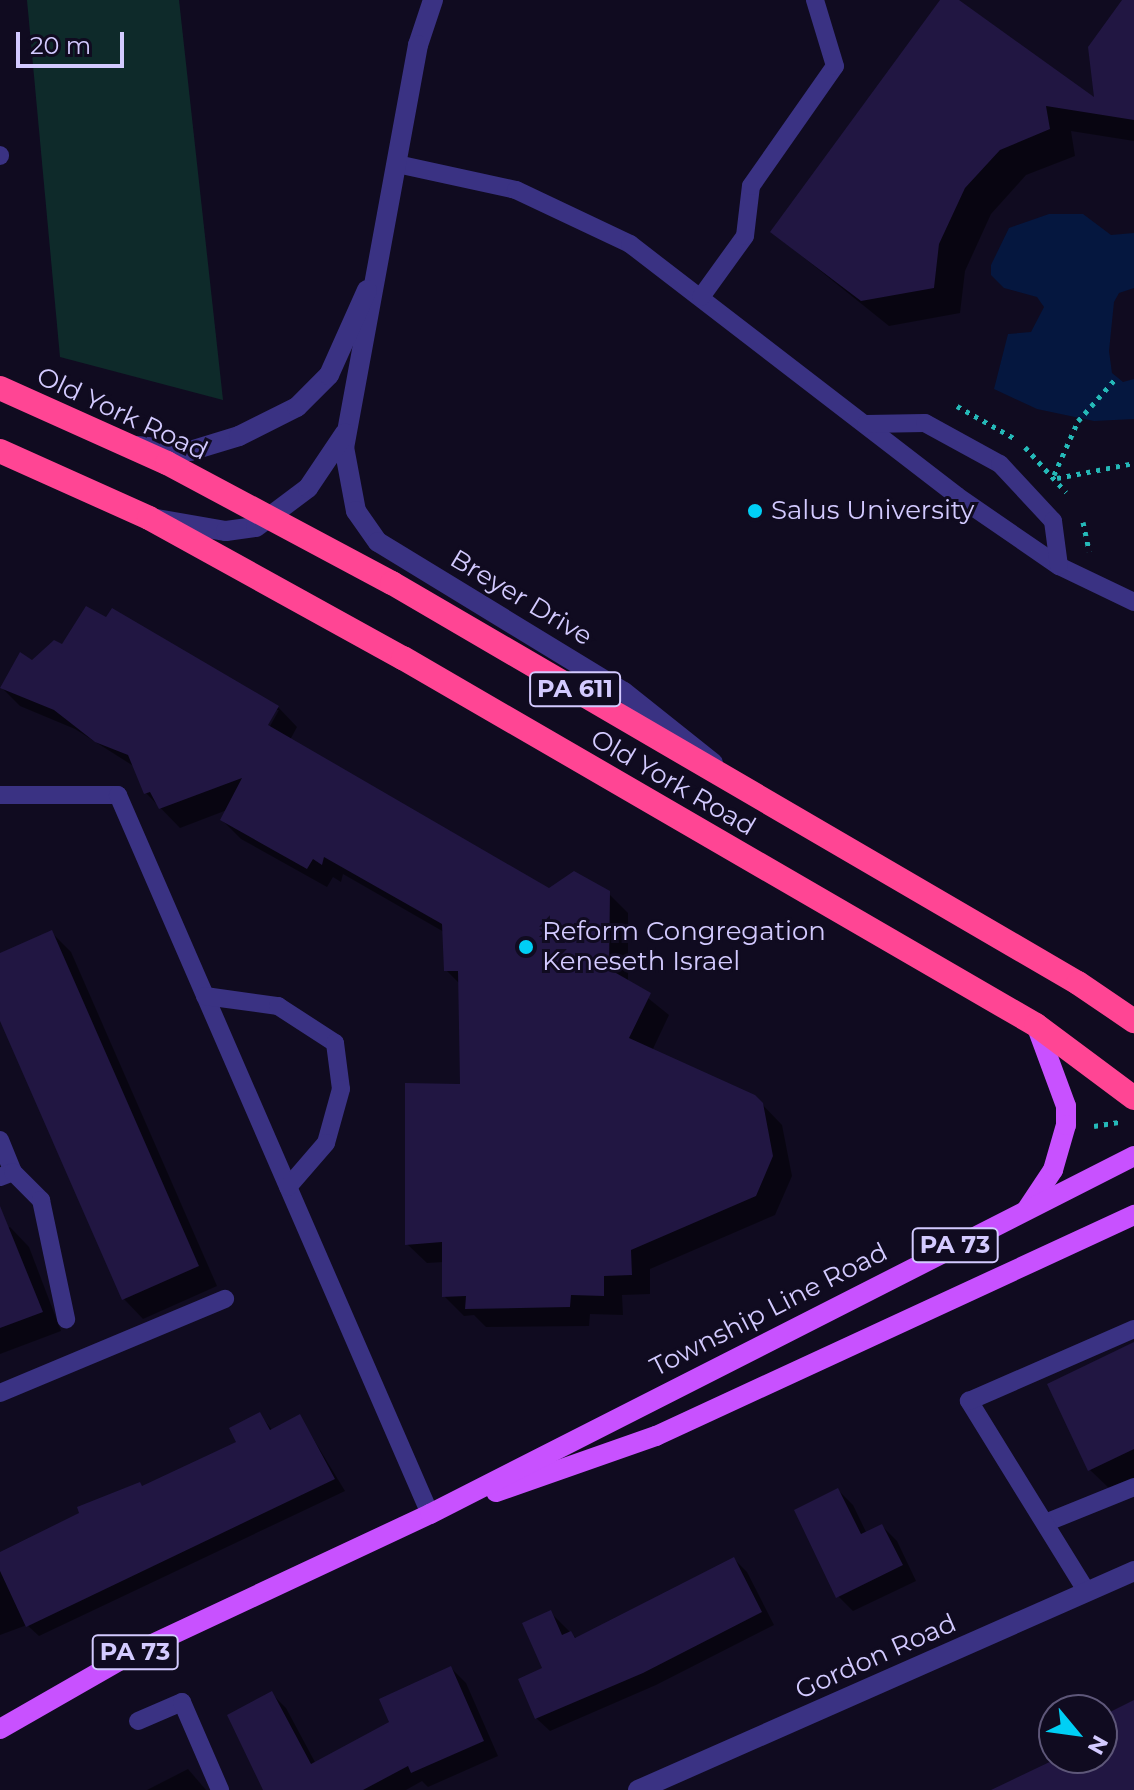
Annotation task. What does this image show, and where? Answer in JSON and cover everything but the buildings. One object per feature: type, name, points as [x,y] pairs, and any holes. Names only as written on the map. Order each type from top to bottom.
[{"type":"highway","name":"Old York Road","points":[[0,388],[128,445],[392,583],[730,779],[1134,1021]]},
{"type":"highway","name":"Old York Road","points":[[0,451],[149,518],[403,658],[1036,1025],[1134,1098]]},
{"type":"main road","points":[[1027,1210],[1053,1170],[1066,1125],[1066,1106],[1036,1025]]},
{"type":"main road","name":"Township Line Road","points":[[0,1729],[131,1654],[430,1514],[1134,1156]]},
{"type":"main road","name":"Township Line Road","points":[[430,1514],[656,1436],[1134,1215]]},
{"type":"street","name":"Breyer Drive","points":[[433,0],[418,45],[348,428],[344,467],[349,491],[378,542],[624,692],[671,724],[730,779]]},
{"type":"street","name":"Breyer Drive","points":[[128,445],[190,451],[239,436],[297,407],[329,375],[380,260]]},
{"type":"street","name":"Breyer Drive","points":[[149,518],[226,531],[256,527],[308,488],[348,428]]},
{"type":"street","name":"Gordon Road","points":[[638,1790],[1134,1571]]},
{"type":"lane","points":[[701,297],[745,236],[751,186],[835,66],[815,0]]},
{"type":"lane","points":[[397,164],[516,190],[630,244],[1059,566],[1134,602]]},
{"type":"lane","points":[[866,424],[925,423],[1000,464],[1053,521],[1059,566]]},
{"type":"lane","points":[[0,795],[118,795],[430,1514]]},
{"type":"lane","points":[[205,996],[278,1006],[335,1043],[341,1089],[326,1143],[288,1187]]},
{"type":"lane","points":[[0,1140],[6,1174],[41,1200],[66,1319]]},
{"type":"lane","points":[[0,1393],[225,1299]]},
{"type":"lane","points":[[1087,1592],[969,1401],[1134,1329]]},
{"type":"lane","points":[[1045,1523],[1134,1487]]},
{"type":"lane","points":[[138,1721],[182,1702],[220,1790]]},
{"type":"path","points":[[1117,377],[1078,421],[1055,476],[1134,463]]},
{"type":"path","points":[[1089,1126],[1112,1126]]},
{"type":"green space","points":[[27,0],[179,0],[223,400],[60,357]]},
{"type":"water","points":[[1049,214],[1083,214],[1111,235],[1134,233],[1134,288],[1119,293],[1114,302],[1109,351],[1112,373],[1123,382],[1134,379],[1134,419],[1094,421],[1037,409],[994,389],[1008,334],[1031,332],[1044,307],[1037,297],[1004,288],[991,275],[991,265],[1009,228]]},
{"type":"place","name":"Salus University","points":[[755,511]]},
{"type":"place","name":"Reform Congregation Keneseth Israel","points":[[526,947]]}]
